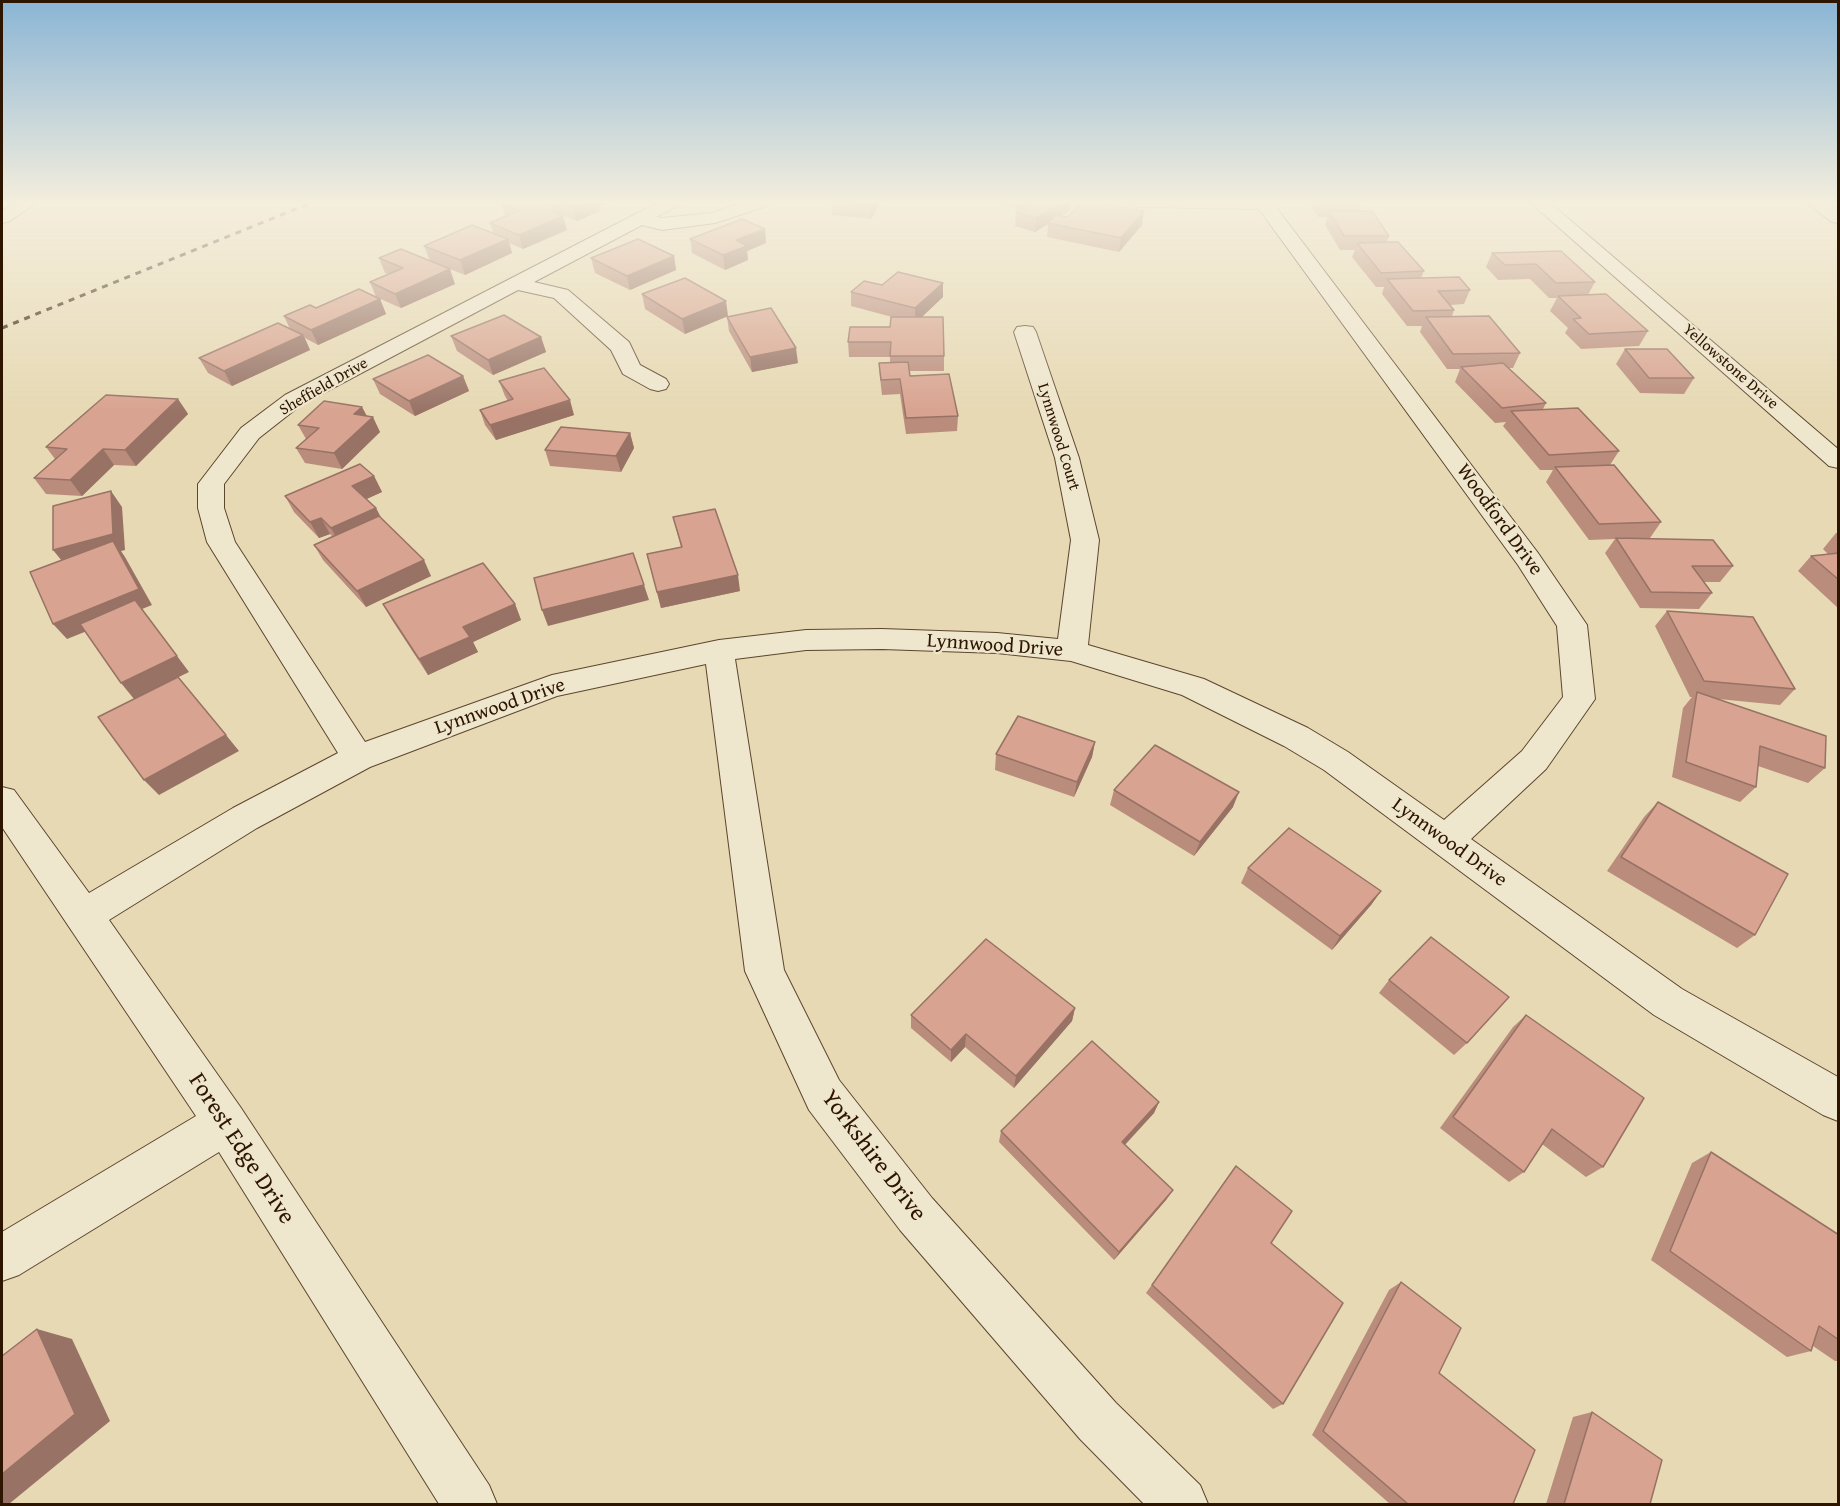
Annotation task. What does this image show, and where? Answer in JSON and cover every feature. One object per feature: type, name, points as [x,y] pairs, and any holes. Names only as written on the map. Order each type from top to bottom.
[{"type":"street","name":"Sheffield Drive","points":[[358,758],[221,542],[211,508],[212,484],[250,433],[293,400],[539,272]]},
{"type":"street","name":"Woodford Drive","points":[[1315,272],[1521,549],[1572,625],[1579,699],[1534,760],[1446,840]]},
{"type":"street","name":"Yellowstone Drive","points":[[1620,272],[1839,461]]},
{"type":"street","points":[[517,284],[561,294],[621,347],[632,369],[658,384]]},
{"type":"street","name":"Lynnwood Court","points":[[1025,332],[1067,458],[1085,540],[1072,651]]},
{"type":"street","name":"Lynnwood Drive","points":[[84,916],[245,818],[358,758],[552,686],[719,651],[806,640],[882,639],[997,643],[1072,651],[1193,687],[1296,737],[1336,761],[1668,1002],[1839,1100]]},
{"type":"street","name":"Yorkshire Drive","points":[[719,651],[765,971],[824,1095],[923,1223],[1098,1421],[1182,1504]]},
{"type":"street","name":"Forest Edge Drive","points":[[2,800],[226,1123],[470,1504]]},
{"type":"street","points":[[2,1258],[226,1123]]},
{"type":"building","points":[[393,272],[443,272],[395,294],[370,282]]},
{"type":"building","points":[[620,272],[636,272],[627,276]]},
{"type":"building","points":[[898,272],[943,283],[915,308],[851,292],[864,281],[882,285]]},
{"type":"building","points":[[1545,272],[1584,272],[1595,282],[1556,283]]},
{"type":"building","points":[[1459,277],[1470,290],[1438,291],[1454,310],[1413,311],[1387,279]]},
{"type":"building","points":[[685,278],[726,301],[682,319],[642,294]]},
{"type":"building","points":[[359,289],[380,299],[311,330],[284,316],[310,305],[316,308]]},
{"type":"building","points":[[1606,294],[1648,331],[1589,334],[1573,319],[1581,318],[1558,296]]},
{"type":"building","points":[[771,308],[796,348],[750,357],[727,317]]},
{"type":"building","points":[[504,315],[541,337],[488,360],[451,336]]},
{"type":"building","points":[[1489,316],[1520,353],[1453,354],[1426,317]]},
{"type":"building","points":[[891,317],[943,317],[944,356],[890,356],[891,342],[848,342],[850,327],[890,327]]},
{"type":"building","points":[[278,323],[303,335],[224,371],[199,358]]},
{"type":"building","points":[[1625,349],[1667,349],[1694,378],[1649,378]]},
{"type":"building","points":[[428,355],[463,376],[409,401],[373,379]]},
{"type":"building","points":[[908,362],[910,376],[949,374],[958,416],[906,418],[900,379],[881,380],[879,363]]},
{"type":"building","points":[[1503,363],[1546,403],[1502,408],[1461,367]]},
{"type":"building","points":[[544,368],[570,400],[490,425],[480,410],[513,399],[499,381]]},
{"type":"building","points":[[106,395],[178,399],[125,450],[103,449],[70,480],[34,478],[67,449],[46,447]]},
{"type":"building","points":[[324,401],[362,407],[354,414],[373,417],[334,453],[296,448],[319,428],[298,425]]},
{"type":"building","points":[[1578,408],[1619,451],[1549,455],[1511,411]]},
{"type":"building","points":[[561,427],[630,433],[616,456],[545,450]]},
{"type":"building","points":[[360,464],[374,476],[352,486],[376,508],[331,528],[321,518],[310,522],[285,496]]},
{"type":"building","points":[[1614,465],[1661,522],[1599,524],[1555,467]]},
{"type":"building","points":[[111,491],[113,534],[53,550],[53,506]]},
{"type":"building","points":[[715,509],[738,575],[657,592],[647,554],[682,547],[673,517]]},
{"type":"building","points":[[379,516],[424,560],[357,591],[314,545]]},
{"type":"building","points":[[1616,538],[1713,540],[1733,566],[1692,566],[1712,593],[1651,592]]},
{"type":"building","points":[[113,541],[139,589],[53,624],[30,572]]},
{"type":"building","points":[[633,553],[644,585],[542,610],[534,578]]},
{"type":"building","points":[[1839,553],[1839,580],[1811,556]]},
{"type":"building","points":[[483,563],[515,604],[463,627],[470,637],[419,659],[383,604]]},
{"type":"building","points":[[135,600],[177,656],[121,683],[80,624]]},
{"type":"building","points":[[1667,611],[1753,617],[1795,689],[1704,681]]},
{"type":"building","points":[[178,677],[226,735],[144,780],[98,717]]},
{"type":"building","points":[[1697,692],[1826,736],[1825,768],[1760,746],[1756,787],[1686,762]]},
{"type":"building","points":[[1018,716],[1095,742],[1077,782],[996,754]]},
{"type":"building","points":[[1155,745],[1239,792],[1200,842],[1114,790]]},
{"type":"building","points":[[1658,802],[1788,874],[1755,935],[1621,857]]},
{"type":"building","points":[[1289,828],[1381,891],[1340,936],[1248,868]]},
{"type":"building","points":[[1431,937],[1509,997],[1467,1043],[1389,980]]},
{"type":"building","points":[[986,939],[1075,1008],[1016,1076],[966,1034],[951,1050],[911,1015]]},
{"type":"building","points":[[1526,1015],[1644,1098],[1603,1167],[1552,1129],[1524,1172],[1453,1117]]},
{"type":"building","points":[[1092,1041],[1159,1102],[1122,1142],[1173,1190],[1119,1252],[1001,1131]]},
{"type":"building","points":[[1711,1152],[1839,1235],[1839,1340],[1819,1326],[1811,1351],[1670,1251]]},
{"type":"building","points":[[1236,1166],[1292,1211],[1271,1243],[1343,1303],[1283,1404],[1152,1285]]},
{"type":"building","points":[[1401,1282],[1461,1328],[1439,1373],[1535,1450],[1513,1504],[1408,1504],[1323,1431]]},
{"type":"building","points":[[37,1329],[75,1414],[2,1474],[2,1356]]},
{"type":"building","points":[[1592,1412],[1662,1460],[1650,1504],[1564,1504]]},
{"type":"railway","points":[[2,328],[140,272]]}]
